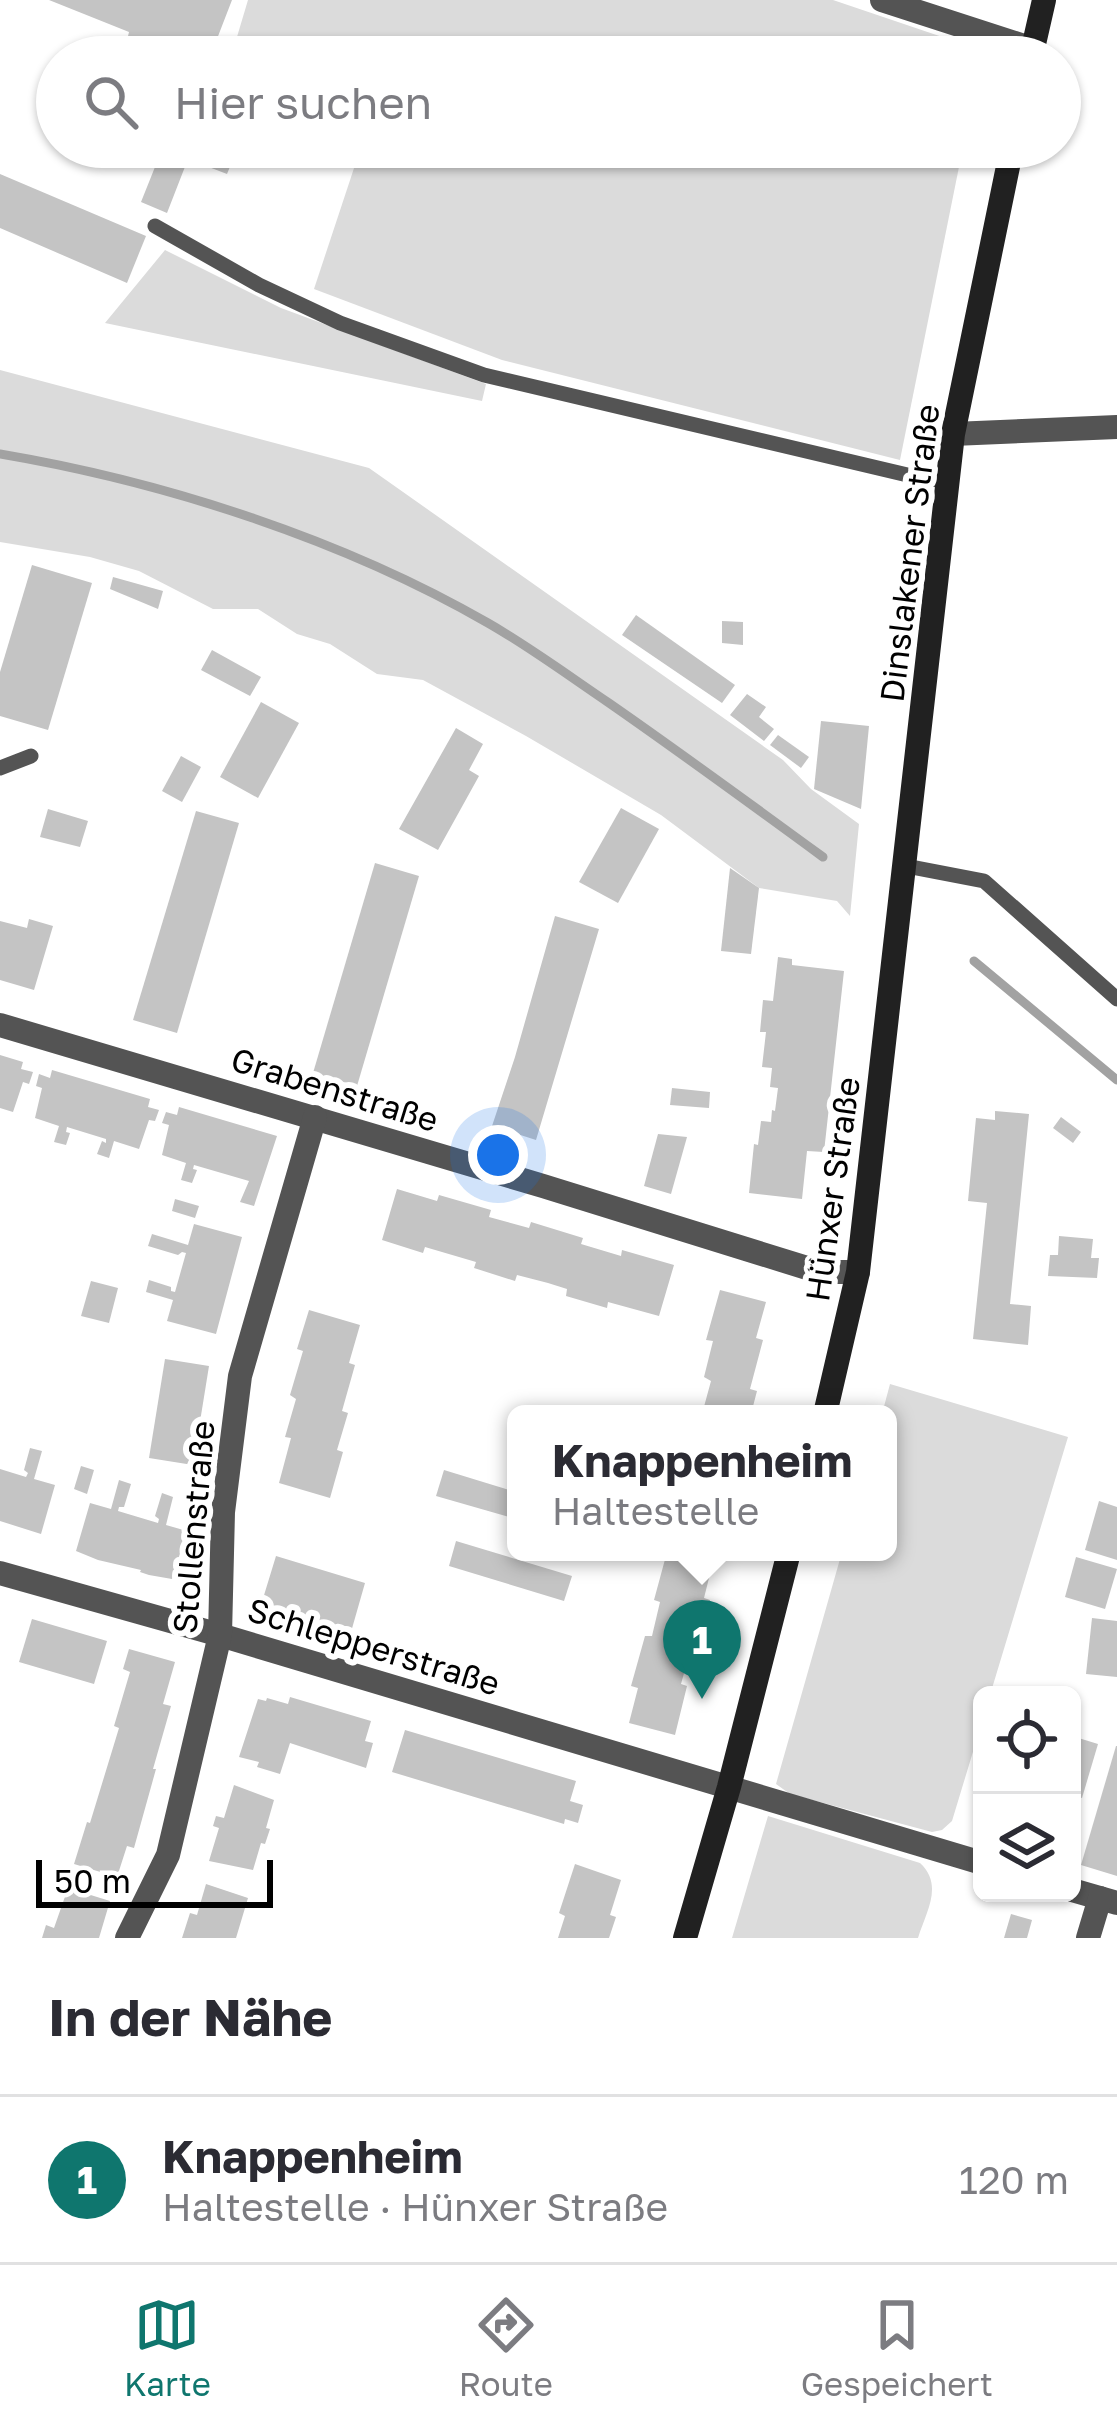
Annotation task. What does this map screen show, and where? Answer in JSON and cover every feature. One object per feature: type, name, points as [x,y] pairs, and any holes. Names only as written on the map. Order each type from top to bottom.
[{"type":"main road","points":[[1036,36],[1044,0]]},
{"type":"main road","name":"Dinslakener Straße","points":[[894,970],[946,481],[1008,168]]},
{"type":"main road","name":"Hünxer Straße","points":[[827,1405],[858,1273],[894,970]]},
{"type":"main road","points":[[686,1938],[787,1561]]},
{"type":"street","points":[[882,0],[984,36]]},
{"type":"street","points":[[953,434],[1117,427]]},
{"type":"street","name":"Grabenstraße","points":[[0,1024],[820,1272],[858,1273]]},
{"type":"street","name":"Stollenstraße","points":[[127,1938],[168,1855],[220,1635],[224,1512],[240,1376],[315,1117]]},
{"type":"street","name":"Schlepperstraße","points":[[0,1573],[973,1860]]},
{"type":"street","points":[[1088,1938],[1108,1901]]},
{"type":"lane","points":[[155,226],[259,285],[340,322],[484,375],[946,481]]},
{"type":"lane","points":[[0,768],[31,756]]},
{"type":"lane","points":[[906,866],[984,881],[1117,999]]},
{"type":"shaded area","points":[[248,0],[833,0],[939,36],[237,36]]},
{"type":"shaded area","points":[[354,168],[959,168],[900,460],[502,360],[314,289]]},
{"type":"shaded area","points":[[165,250],[281,308],[486,384],[482,401],[105,323]]},
{"type":"shaded area","points":[[0,370],[369,468],[783,760],[811,789],[859,824],[850,916],[837,901],[759,888],[661,815],[423,680],[377,674],[330,644],[297,634],[258,609],[213,609],[139,571],[90,557],[0,542]]},
{"type":"shaded area","points":[[890,1384],[1068,1437],[993,1686],[973,1686],[973,1752],[952,1821],[932,1832],[790,1794],[776,1784],[839,1561],[897,1561],[897,1405],[884,1405]]},
{"type":"shaded area","points":[[768,1816],[920,1863],[932,1890],[918,1938],[732,1938]]},
{"type":"building","points":[[49,0],[232,0],[218,36],[128,36],[129,32]]},
{"type":"building","points":[[155,168],[184,168],[167,213],[141,202]]},
{"type":"building","points":[[0,174],[146,236],[127,283],[0,228]]},
{"type":"building","points":[[32,565],[92,583],[48,730],[0,716],[0,672]]},
{"type":"building","points":[[113,577],[163,591],[158,609],[110,589]]},
{"type":"building","points":[[636,615],[735,685],[722,703],[622,635]]},
{"type":"building","points":[[722,621],[743,622],[743,645],[722,643]]},
{"type":"building","points":[[212,650],[261,677],[250,696],[201,670]]},
{"type":"building","points":[[747,694],[766,707],[759,717],[774,729],[764,741],[730,715]]},
{"type":"building","points":[[261,702],[299,723],[258,798],[220,777]]},
{"type":"building","points":[[821,721],[869,726],[861,809],[814,789]]},
{"type":"building","points":[[456,728],[483,744],[469,770],[479,776],[438,850],[399,829]]},
{"type":"building","points":[[778,735],[809,757],[801,768],[770,745]]},
{"type":"building","points":[[181,756],[201,767],[182,802],[162,791]]},
{"type":"building","points":[[621,808],[659,829],[618,903],[579,882]]},
{"type":"building","points":[[48,809],[88,821],[80,847],[40,837]]},
{"type":"building","points":[[196,811],[239,823],[177,1033],[133,1020]]},
{"type":"building","points":[[375,863],[419,876],[357,1086],[313,1073]]},
{"type":"building","points":[[730,868],[759,888],[751,954],[721,951]]},
{"type":"building","points":[[555,916],[599,929],[536,1140],[492,1126]]},
{"type":"building","points":[[29,919],[53,926],[34,990],[0,980],[0,921],[27,928]]},
{"type":"building","points":[[778,957],[792,959],[792,965],[844,971],[824,1152],[807,1151],[802,1199],[749,1193],[754,1144],[758,1145],[761,1121],[771,1122],[778,1088],[770,1087],[772,1068],[762,1067],[766,1032],[760,1032],[763,1000],[773,1001]]},
{"type":"building","points":[[0,1055],[23,1062],[21,1069],[33,1072],[29,1084],[23,1082],[13,1112],[0,1108]]},
{"type":"building","points":[[52,1070],[150,1099],[148,1107],[159,1110],[155,1121],[149,1120],[139,1149],[114,1141],[109,1158],[97,1154],[106,1139],[67,1127],[66,1145],[54,1142],[59,1126],[35,1118],[42,1088],[36,1086],[39,1074],[50,1078]]},
{"type":"building","points":[[672,1088],[710,1092],[709,1108],[670,1105]]},
{"type":"building","points":[[179,1107],[277,1136],[254,1206],[240,1202],[249,1181],[194,1165],[192,1183],[181,1180],[186,1163],[162,1155],[169,1125],[162,1123],[166,1112],[177,1115]]},
{"type":"building","points":[[995,1111],[1029,1114],[1010,1304],[1031,1306],[1028,1345],[973,1339],[987,1203],[968,1201],[976,1118],[995,1120]]},
{"type":"building","points":[[1061,1117],[1081,1132],[1073,1143],[1053,1128]]},
{"type":"building","points":[[658,1134],[687,1137],[671,1194],[644,1186]]},
{"type":"building","points":[[397,1189],[491,1210],[489,1217],[529,1228],[531,1222],[621,1256],[622,1250],[674,1265],[659,1316],[608,1302],[607,1308],[566,1296],[567,1289],[548,1283],[517,1275],[515,1281],[474,1268],[476,1262],[382,1240]]},
{"type":"building","points":[[175,1199],[199,1206],[195,1218],[172,1211]]},
{"type":"building","points":[[194,1224],[242,1237],[216,1334],[167,1321],[173,1300],[146,1292],[149,1280],[175,1292],[186,1253],[148,1246],[152,1234],[188,1245]]},
{"type":"building","points":[[1059,1236],[1093,1239],[1091,1258],[1099,1258],[1097,1278],[1048,1276],[1050,1255],[1058,1255]]},
{"type":"building","points":[[91,1281],[118,1288],[109,1323],[81,1316]]},
{"type":"building","points":[[720,1290],[766,1302],[756,1338],[763,1340],[750,1389],[757,1391],[753,1405],[704,1405],[711,1381],[704,1377],[713,1341],[706,1340]]},
{"type":"building","points":[[309,1310],[360,1325],[342,1411],[348,1413],[337,1450],[343,1452],[330,1498],[279,1483],[296,1399],[290,1395],[303,1351],[297,1349]]},
{"type":"building","points":[[165,1359],[209,1366],[193,1465],[149,1458]]},
{"type":"building","points":[[30,1448],[42,1451],[34,1479],[55,1485],[41,1534],[0,1521],[0,1469],[26,1477]]},
{"type":"building","points":[[81,1466],[94,1470],[87,1494],[74,1489]]},
{"type":"building","points":[[444,1470],[507,1489],[507,1516],[436,1496]]},
{"type":"building","points":[[119,1480],[131,1484],[124,1507],[118,1511],[158,1523],[155,1516],[162,1493],[173,1497],[166,1525],[187,1531],[172,1579],[76,1551],[90,1503],[111,1509]]},
{"type":"building","points":[[1099,1501],[1117,1507],[1117,1560],[1085,1550]]},
{"type":"building","points":[[456,1541],[507,1556],[507,1561],[572,1576],[564,1601],[449,1566]]},
{"type":"building","points":[[276,1556],[365,1583],[351,1632],[340,1634],[331,1626],[280,1611],[275,1615],[261,1605]]},
{"type":"building","points":[[1076,1557],[1117,1569],[1105,1609],[1065,1597]]},
{"type":"building","points":[[665,1561],[720,1561],[713,1562],[704,1598],[710,1600],[697,1649],[691,1648],[681,1684],[687,1686],[675,1735],[629,1723],[638,1688],[631,1686],[660,1602],[654,1600]]},
{"type":"building","points":[[1092,1618],[1117,1621],[1117,1677],[1086,1674]]},
{"type":"building","points":[[32,1619],[107,1641],[94,1684],[19,1662]]},
{"type":"building","points":[[129,1649],[175,1662],[163,1704],[171,1706],[156,1769],[134,1848],[127,1846],[117,1877],[74,1864],[119,1728],[114,1726],[130,1672],[123,1669]]},
{"type":"building","points":[[290,1697],[371,1721],[365,1741],[373,1743],[366,1768],[290,1743],[280,1774],[239,1757],[258,1699],[288,1704]]},
{"type":"building","points":[[405,1730],[576,1781],[570,1801],[583,1805],[578,1823],[565,1819],[564,1824],[392,1772]]},
{"type":"building","points":[[1081,1739],[1098,1744],[1081,1798]]},
{"type":"building","points":[[1116,1746],[1117,1746],[1117,1876],[1081,1865]]},
{"type":"building","points":[[234,1785],[274,1800],[266,1828],[270,1829],[253,1870],[209,1861],[219,1828],[213,1826],[216,1816],[224,1818]]},
{"type":"building","points":[[575,1864],[621,1880],[610,1915],[616,1917],[609,1938],[558,1938],[565,1916],[559,1913]]},
{"type":"building","points":[[206,1884],[248,1898],[236,1938],[182,1938],[190,1913],[197,1915]]},
{"type":"building","points":[[68,1888],[110,1901],[99,1938],[42,1938],[46,1925],[54,1928]]},
{"type":"building","points":[[1011,1914],[1032,1920],[1027,1938],[1004,1938]]},
{"type":"waterway","points":[[0,454],[125,480],[251,518],[432,593],[549,662],[823,857]]},
{"type":"waterway","points":[[974,961],[1117,1080]]},
{"type":"place","name":"Knappenheim","points":[[702,1699]]}]
